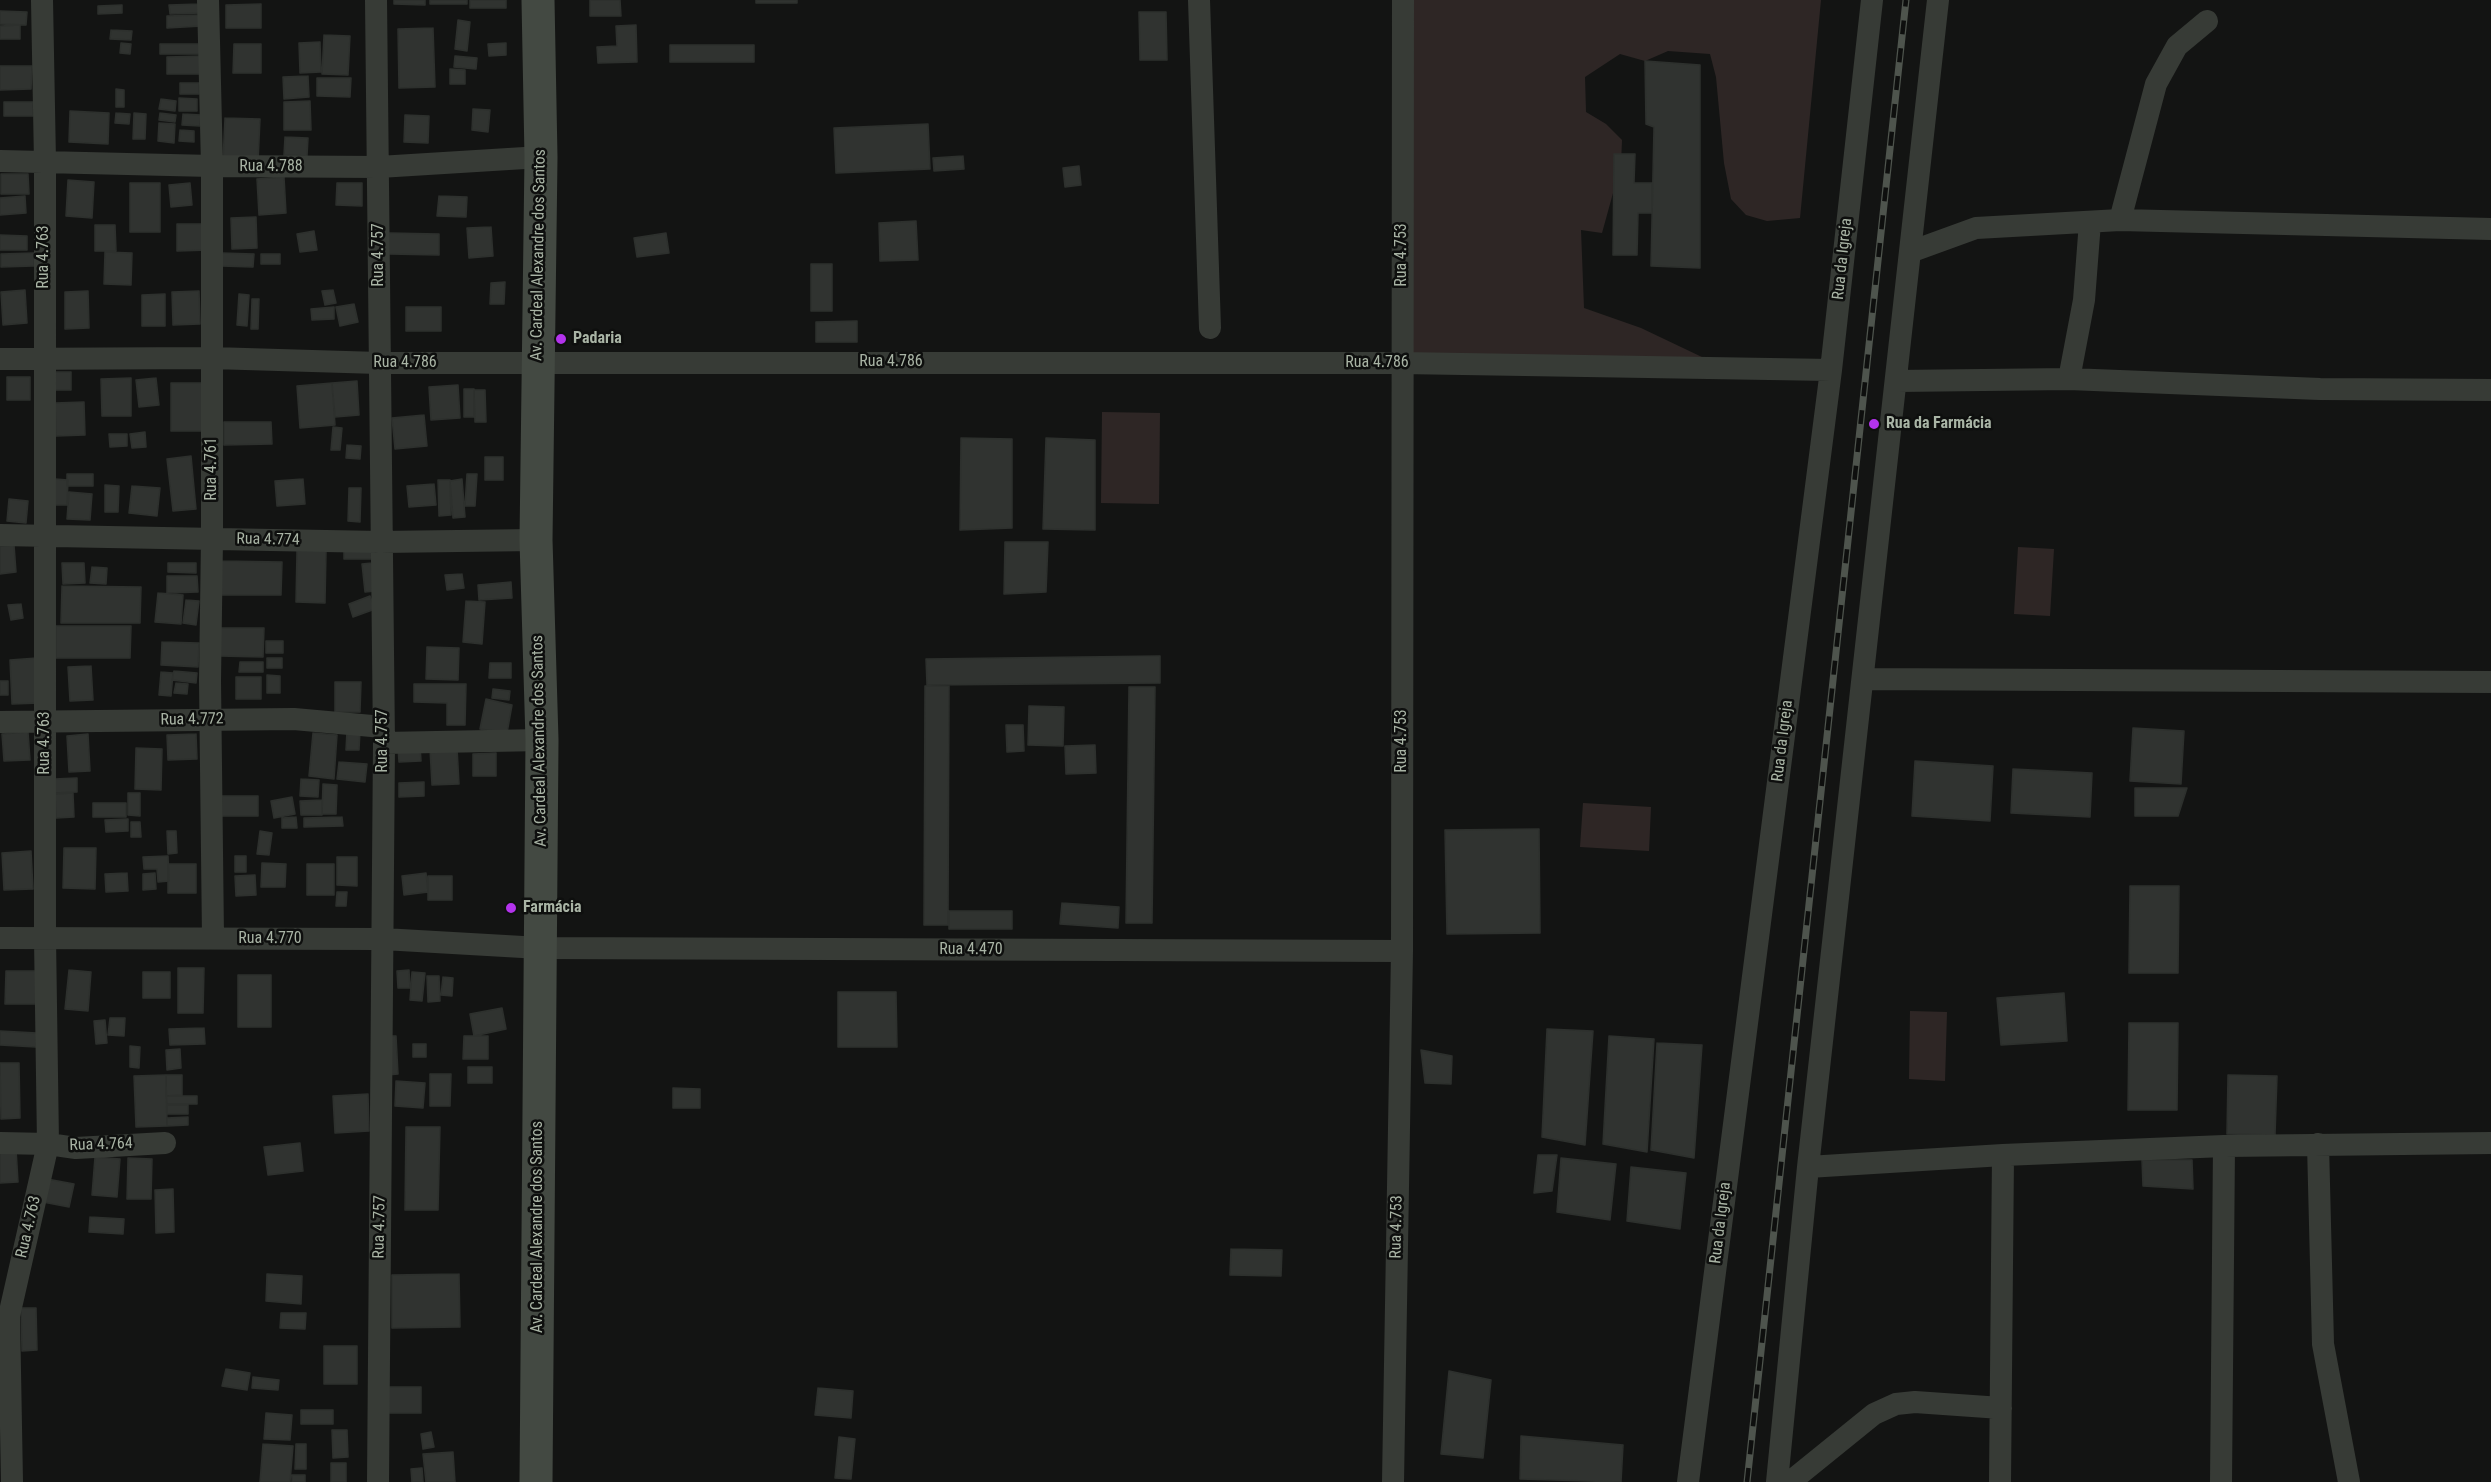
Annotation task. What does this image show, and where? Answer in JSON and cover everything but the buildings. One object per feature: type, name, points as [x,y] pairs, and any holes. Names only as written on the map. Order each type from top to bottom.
[{"type":"main road","name":"Av. Cardeal Alexandre dos Santos","points":[[536,1482],[542,740],[537,540],[541,157],[538,0]]},
{"type":"street","name":"Rua 4.763","points":[[12,1482],[5,1316],[48,1144],[45,938],[45,162],[42,0]]},
{"type":"street","name":"Rua 4.761","points":[[208,0],[212,166],[210,720],[213,938]]},
{"type":"street","name":"Rua 4.757","points":[[376,0],[383,735],[378,1482]]},
{"type":"street","points":[[1199,0],[1210,328]]},
{"type":"street","name":"Rua 4.753","points":[[1393,1482],[1402,951],[1403,0]]},
{"type":"street","name":"Rua da Igreja","points":[[1688,1482],[1831,370],[1872,0]]},
{"type":"street","points":[[1777,1482],[1808,1167],[1938,0]]},
{"type":"street","points":[[2120,220],[2156,84],[2177,46],[2207,21]]},
{"type":"street","name":"Rua 4.788","points":[[0,162],[379,167],[541,157]]},
{"type":"street","points":[[1910,252],[1976,228],[2120,220],[2491,228]]},
{"type":"street","points":[[2069,379],[2084,300],[2090,222]]},
{"type":"street","name":"Rua 4.786","points":[[0,359],[212,358],[379,363],[1402,363],[1831,370]]},
{"type":"street","points":[[1897,381],[2069,379],[2320,389],[2491,390]]},
{"type":"street","name":"Rua 4.774","points":[[0,535],[380,542],[537,540]]},
{"type":"street","points":[[1864,679],[2491,682]]},
{"type":"street","name":"Rua 4.772","points":[[0,722],[294,719],[383,735],[542,740]]},
{"type":"street","name":"Rua 4.770","points":[[0,938],[383,939],[540,948]]},
{"type":"street","name":"Rua 4.470","points":[[540,948],[1402,951]]},
{"type":"street","name":"Rua 4.764","points":[[0,1143],[48,1144],[76,1148],[165,1143]]},
{"type":"street","points":[[1808,1167],[2003,1155],[2224,1146],[2491,1143]]},
{"type":"street","points":[[2318,1144],[2323,1344],[2349,1482]]},
{"type":"street","points":[[2220,1482],[2224,1146]]},
{"type":"street","points":[[2000,1482],[2003,1155]]},
{"type":"street","points":[[1790,1482],[1874,1414],[1896,1404],[1915,1402],[2001,1408]]},
{"type":"shaded area","points":[[1410,0],[1821,0],[1800,218],[1767,221],[1746,215],[1731,199],[1724,163],[1716,77],[1710,54],[1668,51],[1645,61],[1620,54],[1585,77],[1586,112],[1606,124],[1622,140],[1621,164],[1602,233],[1581,230],[1584,308],[1641,328],[1704,358],[1402,363]]},
{"type":"shaded area","points":[[1102,412],[1160,413],[1159,504],[1101,503]]},
{"type":"shaded area","points":[[2018,547],[2054,549],[2050,616],[2014,614]]},
{"type":"shaded area","points":[[1583,803],[1651,807],[1649,851],[1580,847]]},
{"type":"shaded area","points":[[1910,1011],[1947,1012],[1945,1081],[1909,1079]]},
{"type":"railway","points":[[1747,1482],[1906,0]]},
{"type":"place","name":"Padaria","points":[[561,339]]},
{"type":"place","name":"Rua da Farmácia","points":[[1874,424]]},
{"type":"place","name":"Farmácia","points":[[511,908]]}]
